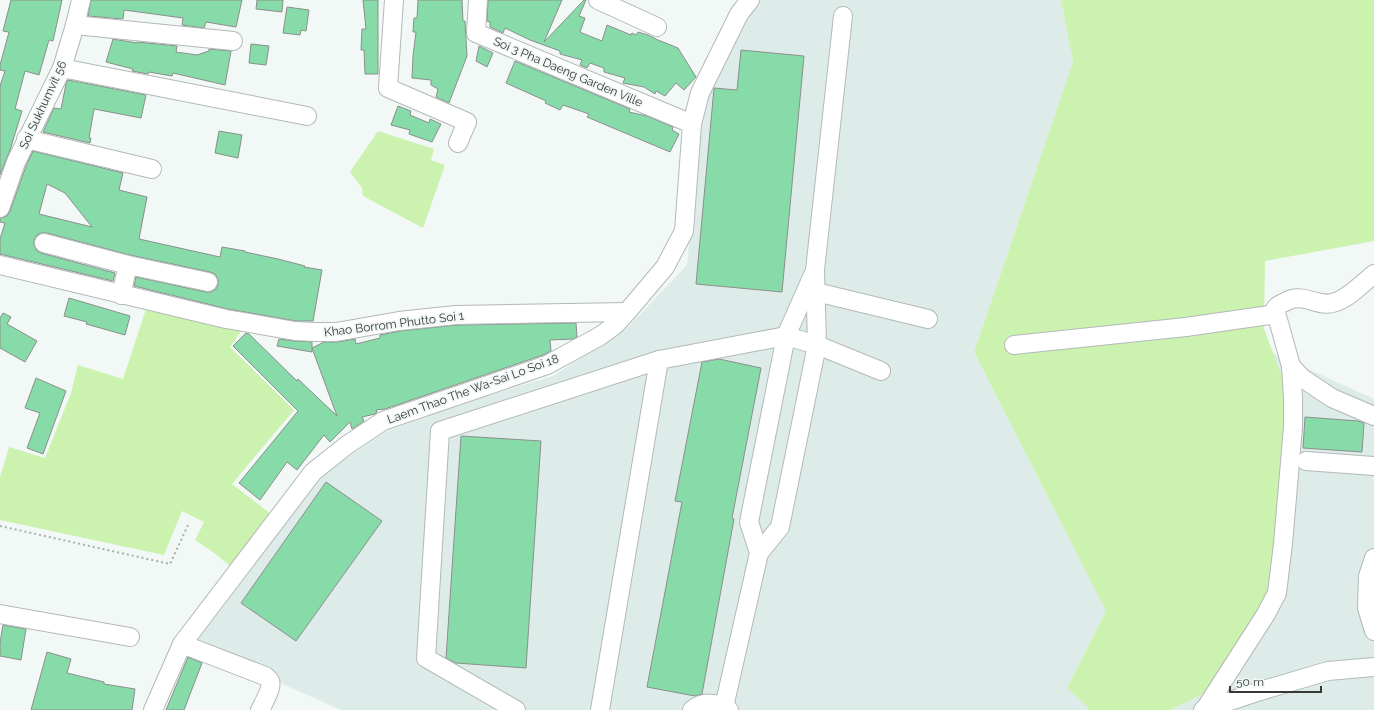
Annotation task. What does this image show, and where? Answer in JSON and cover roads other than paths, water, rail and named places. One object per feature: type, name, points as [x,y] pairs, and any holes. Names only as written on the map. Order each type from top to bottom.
[{"type":"street","name":"Soi Sukhumvit 56","points":[[0,208],[16,162],[62,68],[81,0]]},
{"type":"street","points":[[394,0],[388,88],[467,122],[458,143]]},
{"type":"street","name":"Soi 3 Pha Daeng Garden Ville","points":[[478,0],[476,33],[692,124]]},
{"type":"street","points":[[598,0],[657,27]]},
{"type":"street","name":"Laem Thao The Wa-Sai Lo Soi 18","points":[[153,710],[182,644],[313,472],[347,445],[383,421],[547,365],[600,336],[615,325],[628,312],[665,266],[684,231],[692,124],[700,93],[739,14],[750,0]]},
{"type":"street","points":[[758,553],[780,527],[817,345],[815,270],[843,16]]},
{"type":"street","points":[[75,25],[233,41]]},
{"type":"street","points":[[62,68],[307,116]]},
{"type":"street","points":[[26,140],[152,169]]},
{"type":"street","points":[[44,243],[128,265],[208,282]]},
{"type":"street","name":"Khao Borrom Phutto Soi 1","points":[[0,265],[226,319],[295,331],[336,332],[399,321],[456,315],[628,312]]},
{"type":"street","points":[[121,295],[128,265]]},
{"type":"street","points":[[692,710],[702,704],[710,703],[726,708],[758,553],[749,522],[786,336],[815,270]]},
{"type":"street","points":[[1204,710],[1266,614],[1277,593],[1283,544],[1294,398],[1291,366],[1276,314],[1276,306],[1290,299],[1300,297],[1325,304],[1336,302],[1344,298],[1374,274]]},
{"type":"street","points":[[816,292],[928,319]]},
{"type":"street","points":[[1014,345],[1186,327],[1276,314]]},
{"type":"street","points":[[516,710],[426,658],[440,431],[659,360],[786,336],[817,345],[881,371]]},
{"type":"street","points":[[600,710],[659,360]]},
{"type":"street","points":[[1291,366],[1302,378],[1332,398],[1374,416]]},
{"type":"street","points":[[1306,461],[1374,466]]},
{"type":"street","points":[[1374,558],[1368,576],[1367,608],[1374,631]]},
{"type":"street","points":[[0,614],[130,637]]},
{"type":"street","points":[[182,644],[265,676],[269,679],[271,686],[260,710]]},
{"type":"street","points":[[1204,710],[1260,691],[1328,671],[1374,667]]}]
